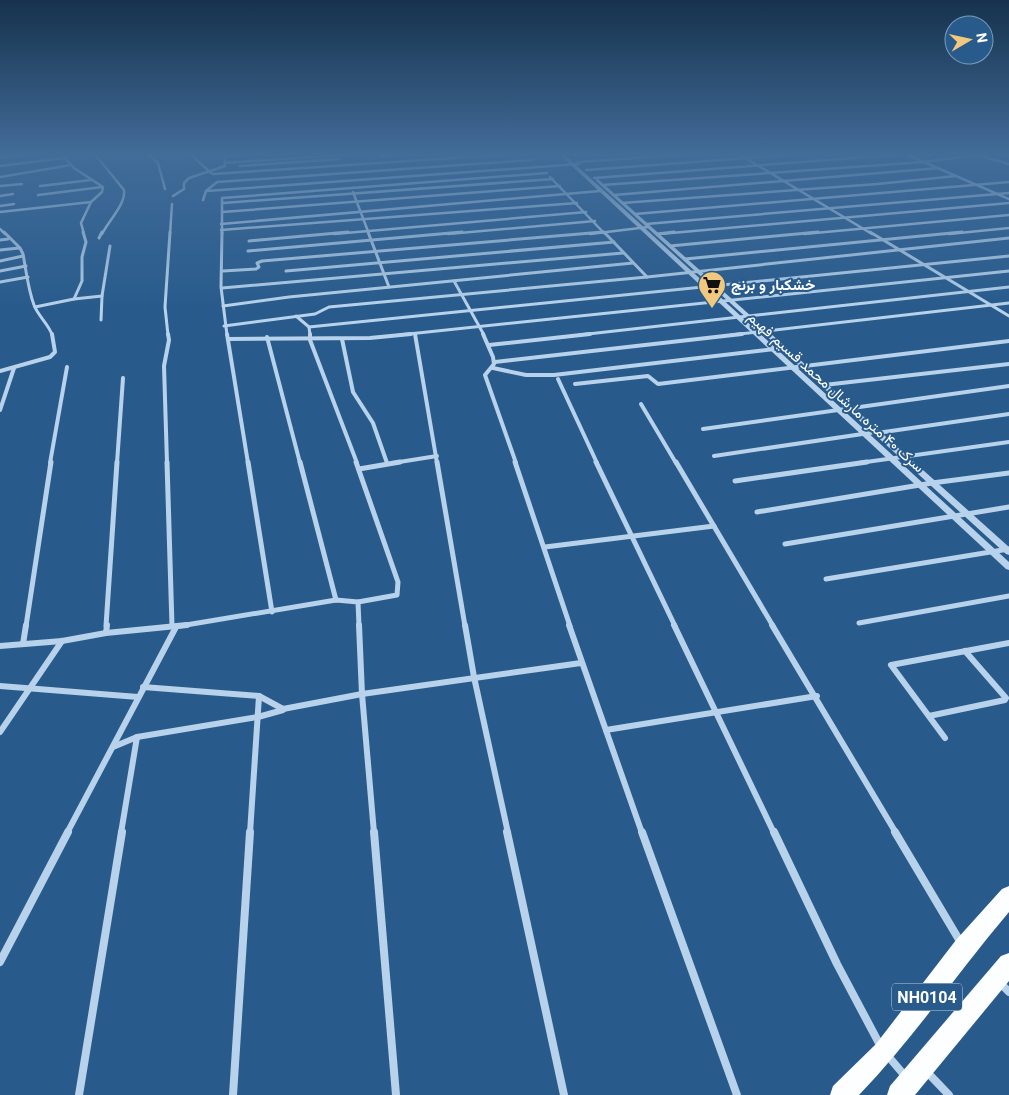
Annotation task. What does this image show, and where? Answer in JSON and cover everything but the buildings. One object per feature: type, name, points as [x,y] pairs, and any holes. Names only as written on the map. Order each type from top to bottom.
[{"type":"highway","name":"NH0104","points":[[842,1095],[884,1052],[964,948],[1009,896]]},
{"type":"highway","name":"NH0104","points":[[910,1081],[1005,978]]},
{"type":"street","points":[[0,206],[13,204]]},
{"type":"street","points":[[0,212],[72,204]]},
{"type":"street","points":[[74,299],[82,281],[82,257],[86,242],[81,223],[90,204]]},
{"type":"street","points":[[99,238],[115,211],[122,204]]},
{"type":"street","points":[[0,962],[174,627],[164,366],[169,340],[165,307],[172,204]]},
{"type":"street","points":[[222,204],[224,326],[228,339],[272,612]]},
{"type":"street","points":[[222,212],[329,204]]},
{"type":"street","points":[[358,204],[374,252],[380,262],[389,287]]},
{"type":"street","points":[[222,224],[444,204]]},
{"type":"street","points":[[221,230],[562,204]]},
{"type":"street","points":[[578,204],[647,277]]},
{"type":"street","name":"سرک ۴۰ متره مارشال محمد قسیم فهیم","points":[[620,204],[657,234],[1008,550]]},
{"type":"street","name":"سرک ۴۰ متره مارشال محمد قسیم فهیم","points":[[623,204],[635,214],[687,272],[1009,567]]},
{"type":"street","points":[[635,214],[753,204]]},
{"type":"street","points":[[822,204],[1009,316]]},
{"type":"street","points":[[223,271],[256,269],[259,268],[257,263],[262,261],[605,231],[876,204]]},
{"type":"street","points":[[657,234],[1008,204]]},
{"type":"street","points":[[249,241],[586,212]]},
{"type":"street","points":[[670,246],[1009,215]]},
{"type":"street","points":[[248,252],[595,221]]},
{"type":"street","points":[[685,259],[1009,228]]},
{"type":"street","points":[[0,230],[20,248],[35,307],[39,317],[50,331],[54,354],[0,371]]},
{"type":"street","points":[[224,326],[315,314],[328,307],[698,272],[1009,238]]},
{"type":"street","points":[[0,240],[8,239]]},
{"type":"street","points":[[286,271],[614,242]]},
{"type":"street","points":[[101,320],[102,296],[110,246]]},
{"type":"street","points":[[0,250],[20,248]]},
{"type":"street","points":[[222,288],[623,252]]},
{"type":"street","points":[[0,261],[23,256]]},
{"type":"street","points":[[309,327],[1009,256]]},
{"type":"street","points":[[223,306],[278,300],[289,296],[633,264]]},
{"type":"street","points":[[0,270],[26,266]]},
{"type":"street","points":[[228,339],[267,337],[310,340],[415,334],[718,300],[1009,272]]},
{"type":"street","points":[[0,282],[28,277]]},
{"type":"street","points":[[454,281],[459,295],[492,348],[494,365]]},
{"type":"street","points":[[489,345],[735,316],[1009,287]]},
{"type":"street","points":[[35,307],[74,299],[102,296]]},
{"type":"street","points":[[737,1095],[581,663],[545,547],[485,376],[494,365],[752,332],[1009,303]]},
{"type":"street","points":[[0,646],[62,641],[106,633],[174,627],[336,600],[358,602],[397,595],[398,582],[359,469],[310,340],[309,327],[296,316]]},
{"type":"street","points":[[415,334],[474,677],[564,1095]]},
{"type":"street","points":[[267,337],[336,600]]},
{"type":"street","points":[[342,339],[353,392],[373,423],[387,463]]},
{"type":"street","points":[[574,384],[648,376],[658,384],[1009,341]]},
{"type":"street","points":[[494,365],[526,375],[554,375],[783,348]]},
{"type":"street","points":[[824,385],[1009,364]]},
{"type":"street","points":[[23,644],[60,401],[67,367]]},
{"type":"street","points":[[0,410],[14,368]]},
{"type":"street","points":[[106,633],[123,378]]},
{"type":"street","points":[[558,380],[631,537],[837,964],[884,1052],[910,1081],[949,1095]]},
{"type":"street","points":[[703,429],[1009,386]]},
{"type":"street","points":[[641,404],[817,696],[964,948]]},
{"type":"street","points":[[714,456],[1009,414]]},
{"type":"street","points":[[735,481],[1009,442]]},
{"type":"street","points":[[359,469],[437,456]]},
{"type":"street","points":[[757,512],[919,485],[1009,473]]},
{"type":"street","points":[[785,544],[1009,507]]},
{"type":"street","points":[[545,547],[714,526]]},
{"type":"street","points":[[826,579],[1008,550]]},
{"type":"street","points":[[859,623],[1009,596]]},
{"type":"street","points":[[358,602],[362,694],[396,1095]]},
{"type":"street","points":[[0,732],[62,641]]},
{"type":"street","points":[[944,738],[891,665],[1009,643]]},
{"type":"street","points":[[929,716],[1005,700],[1006,698],[966,651]]},
{"type":"street","points":[[113,747],[137,736],[258,717],[362,694],[581,663]]},
{"type":"street","points":[[0,686],[138,697]]},
{"type":"street","points":[[143,687],[259,696],[284,710]]},
{"type":"street","points":[[233,1095],[259,696]]},
{"type":"street","points":[[606,730],[817,696]]},
{"type":"street","points":[[79,1095],[137,736]]},
{"type":"place","name":"خشکبار و برنج","points":[[712,309]]}]
